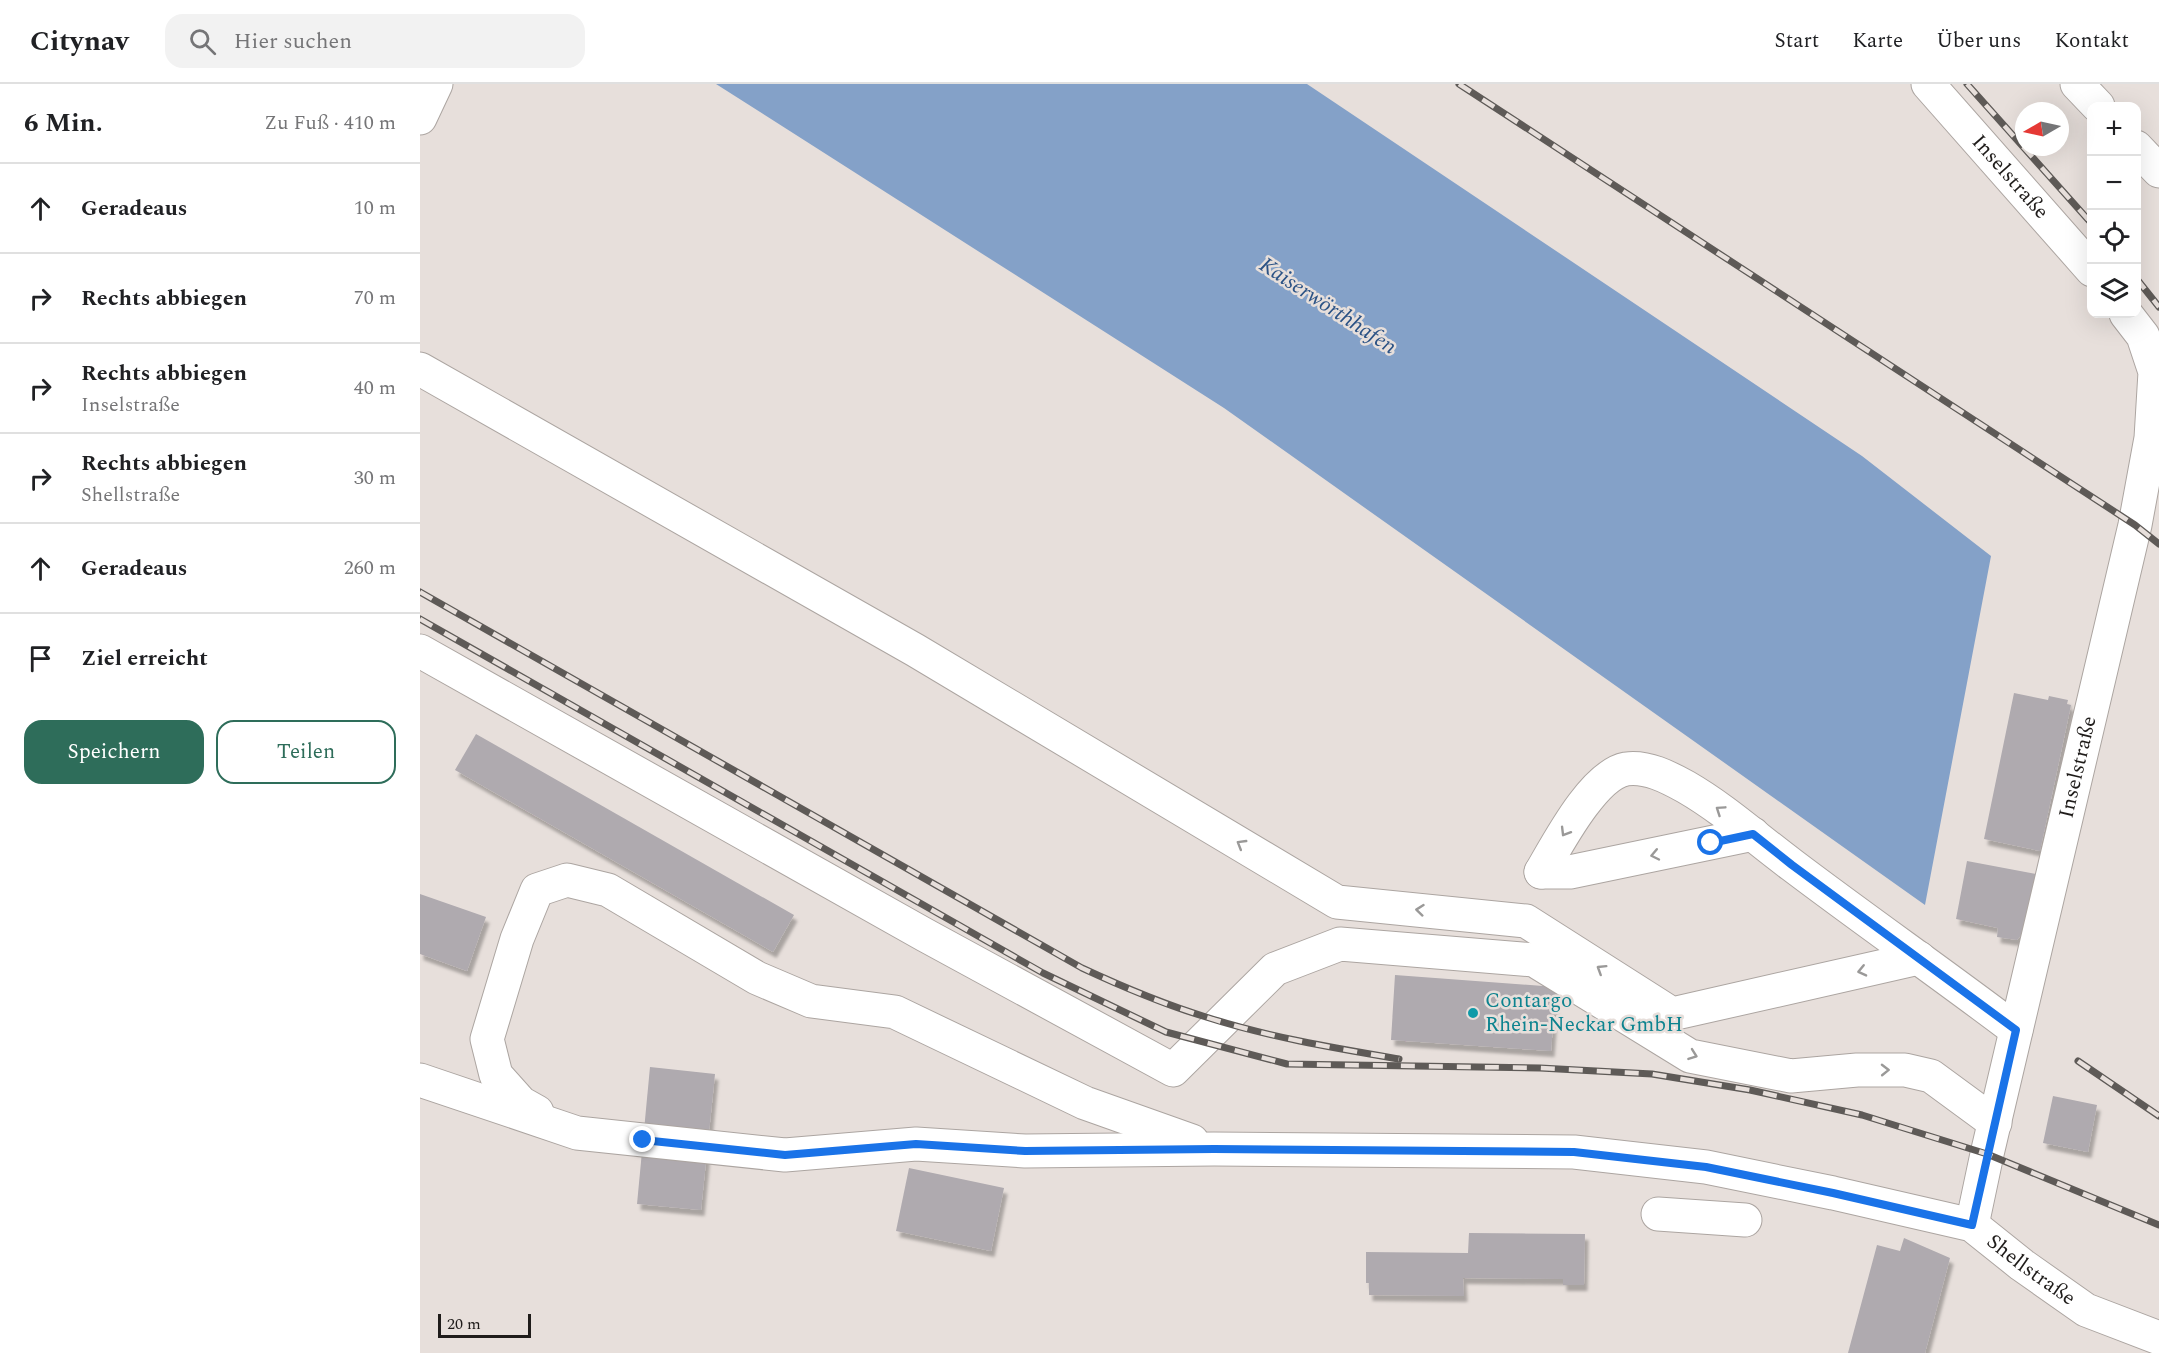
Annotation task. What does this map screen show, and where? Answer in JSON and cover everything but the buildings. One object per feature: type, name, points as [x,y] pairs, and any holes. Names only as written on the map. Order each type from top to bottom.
[{"type":"street","points":[[420,118],[436,84]]},
{"type":"street","name":"Inselstraße","points":[[1928,84],[2087,265]]},
{"type":"street","points":[[2077,84],[2094,102]]},
{"type":"street","points":[[2141,152],[2159,171]]},
{"type":"street","name":"Inselstraße","points":[[1972,1225],[2135,525],[2151,438],[2157,371],[2143,336],[2129,318]]},
{"type":"street","points":[[420,369],[926,656],[1337,902],[1526,921],[1672,1014],[1919,958]]},
{"type":"street","points":[[420,651],[925,935],[1173,1070],[1275,969],[1340,944],[1534,960],[1690,1056],[1791,1076],[1857,1070],[1905,1070],[1931,1076],[1995,1123]]},
{"type":"street","points":[[1753,834],[1570,872],[1541,872],[1579,808],[1608,777],[1625,770],[1646,770],[1687,787],[1753,834],[2016,1030]]},
{"type":"street","points":[[577,1133],[521,1103],[496,1075],[488,1039],[517,939],[537,890],[567,880],[608,890],[757,978],[811,1002],[895,1012],[1085,1103],[1214,1149]]},
{"type":"street","points":[[420,1080],[577,1133]]},
{"type":"street","name":"Shellstraße","points":[[577,1133],[785,1155],[916,1144],[1025,1151],[1214,1149],[1574,1152],[1706,1167],[1972,1225],[2022,1265],[2086,1310],[2159,1338]]},
{"type":"street","points":[[1702,1217],[1706,1167]]},
{"type":"street","points":[[1658,1214],[1745,1220]]},
{"type":"water","name":"Kaiserwörthhafen","points":[[716,84],[1307,84],[1862,456],[1991,556],[1925,905],[1224,408]]},
{"type":"railway","points":[[1459,84],[2135,525],[2159,544]]},
{"type":"railway","points":[[1967,84],[2087,218]]},
{"type":"railway","points":[[2141,284],[2159,307]]},
{"type":"railway","points":[[420,592],[1082,968],[1159,1001],[1229,1024],[1301,1041],[1399,1059]]},
{"type":"railway","points":[[420,619],[1043,973],[1166,1032],[1287,1064],[1540,1068],[1652,1074],[1750,1090],[1862,1115],[1987,1154],[2159,1225]]},
{"type":"railway","points":[[2078,1061],[2159,1116]]},
{"type":"place","name":"Contargo Rhein-Neckar GmbH","points":[[1473,1013]]},
{"type":"route","points":[[643,1140],[708,1145],[785,1155],[916,1144],[1025,1151],[1214,1149],[1574,1152],[1706,1167],[1972,1225],[2016,1030],[1753,834],[1711,843]]}]
